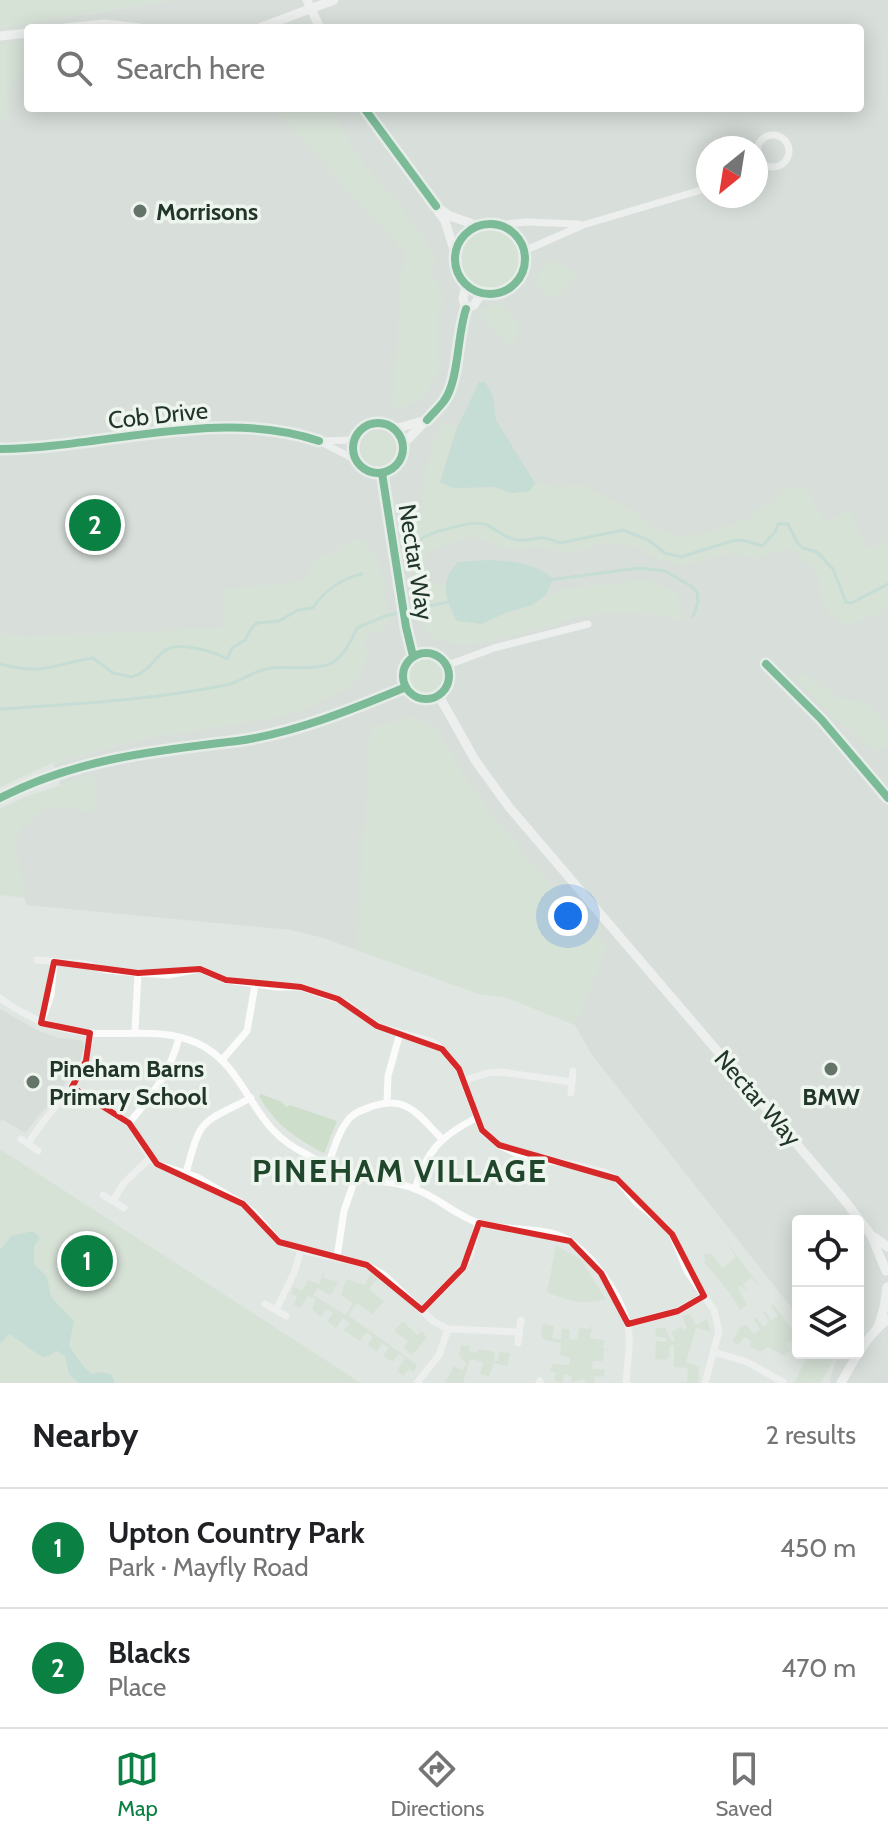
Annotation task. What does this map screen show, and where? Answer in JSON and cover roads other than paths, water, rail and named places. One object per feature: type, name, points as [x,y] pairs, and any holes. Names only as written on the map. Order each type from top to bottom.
[{"type":"street","points":[[307,0],[318,24]]},
{"type":"street","points":[[273,24],[334,0]]},
{"type":"street","points":[[0,36],[24,33]]},
{"type":"street","points":[[367,112],[445,221],[457,271],[466,284],[482,293],[500,293],[510,287],[524,268],[524,251],[514,234],[496,225]]},
{"type":"street","points":[[768,137],[777,136],[785,141],[789,154],[785,163],[776,167],[768,166]]},
{"type":"street","points":[[524,251],[583,225],[696,192]]},
{"type":"street","points":[[436,206],[450,216],[479,226],[527,222],[583,225]]},
{"type":"street","points":[[455,254],[463,236],[479,226]]},
{"type":"street","points":[[403,444],[446,400],[452,384],[466,309],[463,299],[466,284]]},
{"type":"street","points":[[466,309],[474,305],[482,293]]},
{"type":"street","points":[[394,429],[427,420]]},
{"type":"street","points":[[381,423],[394,429],[403,444],[403,452],[396,466],[382,473],[367,471],[356,460],[354,440],[373,424],[381,423]]},
{"type":"street","name":"Cob Drive","points":[[0,449],[232,428],[267,428],[319,441],[356,460]]},
{"type":"street","name":"Cob Drive","points":[[319,441],[354,440]]},
{"type":"street","name":"Nectar Way","points":[[382,473],[413,656]]},
{"type":"street","points":[[448,665],[494,648],[588,624]]},
{"type":"street","points":[[429,652],[448,665],[448,686],[439,696],[419,698],[406,687],[404,668],[413,656],[429,652]]},
{"type":"street","points":[[766,664],[821,719],[888,798]]},
{"type":"street","points":[[0,798],[29,783],[94,761],[236,741],[290,730],[406,687]]},
{"type":"street","name":"Nectar Way","points":[[439,696],[475,760],[509,807],[871,1235],[887,1269],[884,1308],[878,1327]]},
{"type":"street","points":[[37,960],[168,975],[200,969],[226,980],[301,987],[338,999],[377,1026],[431,1041],[459,1069],[482,1130],[499,1145],[524,1157],[595,1168],[617,1179],[636,1202],[672,1234],[687,1271],[719,1322],[705,1383]]},
{"type":"street","points":[[41,1023],[51,995],[54,962]]},
{"type":"street","points":[[135,1031],[138,973]]},
{"type":"street","points":[[222,1060],[247,1031],[255,985]]},
{"type":"street","points":[[0,998],[16,1011],[41,1023],[90,1033],[135,1031],[197,1043],[222,1060],[270,1128],[308,1156],[356,1176],[415,1189],[478,1223],[553,1233],[570,1241],[601,1273],[628,1324],[626,1383]]},
{"type":"street","points":[[38,1151],[24,1141],[72,1087],[86,1061],[90,1033]]},
{"type":"street","points":[[387,1101],[388,1076],[400,1033]]},
{"type":"street","points":[[129,1123],[162,1082],[174,1058],[179,1038]]},
{"type":"street","points":[[571,1093],[573,1071]]},
{"type":"street","points":[[465,1080],[501,1072],[572,1082]]},
{"type":"street","points":[[72,1087],[129,1123],[150,1158],[165,1167],[186,1173],[250,1209],[279,1242],[367,1265],[384,1275],[433,1321],[448,1329],[519,1332]]},
{"type":"street","points":[[186,1173],[200,1127],[207,1120],[251,1098]]},
{"type":"street","points":[[328,1164],[346,1123],[360,1111],[387,1101],[413,1110],[442,1139]]},
{"type":"street","points":[[415,1189],[425,1162],[442,1139],[476,1118]]},
{"type":"street","points":[[113,1201],[123,1184],[150,1158]]},
{"type":"street","points":[[337,1257],[344,1211],[356,1176]]},
{"type":"street","points":[[103,1195],[124,1208]]},
{"type":"street","points":[[422,1310],[463,1268],[470,1256],[478,1223]]},
{"type":"street","name":"Nectar Way","points":[[871,1235],[888,1247]]},
{"type":"street","points":[[276,1310],[301,1250]]},
{"type":"street","points":[[628,1324],[678,1311],[704,1296]]},
{"type":"street","points":[[265,1304],[286,1316]]},
{"type":"street","points":[[841,1383],[878,1327],[888,1319]]},
{"type":"street","points":[[518,1343],[521,1320]]},
{"type":"street","points":[[417,1383],[439,1355],[448,1329]]},
{"type":"street","points":[[714,1352],[747,1362],[783,1382],[788,1373]]},
{"type":"waterway","points":[[420,540],[450,528],[478,523],[513,539],[541,538],[560,543],[623,530],[648,540],[665,553],[681,557],[735,540],[762,546],[778,524],[788,524],[797,542],[803,548],[817,552],[833,569],[846,602],[851,603],[888,584]]},
{"type":"waterway","points":[[549,580],[639,568],[665,571],[697,592],[698,602],[693,616]]},
{"type":"waterway","points":[[0,664],[38,669],[93,658],[113,673],[132,677],[172,648],[197,648],[227,659],[232,648],[245,640],[257,623],[279,621],[298,610],[313,608],[334,586],[362,574]]},
{"type":"waterway","points":[[0,709],[170,694],[226,685],[266,669],[327,665],[342,655],[357,628],[385,616],[452,601]]},
{"type":"place","name":"Morrisons","points":[[140,211]]},
{"type":"place","name":"Blacks","points":[[95,525]]},
{"type":"place","name":"BMW","points":[[831,1069]]},
{"type":"place","name":"Pineham Barns Primary School","points":[[33,1082]]},
{"type":"place","name":"Upton Country Park","points":[[87,1261]]},
{"type":"district","name":"PINEHAM VILLAGE","points":[[400,1170]]}]
